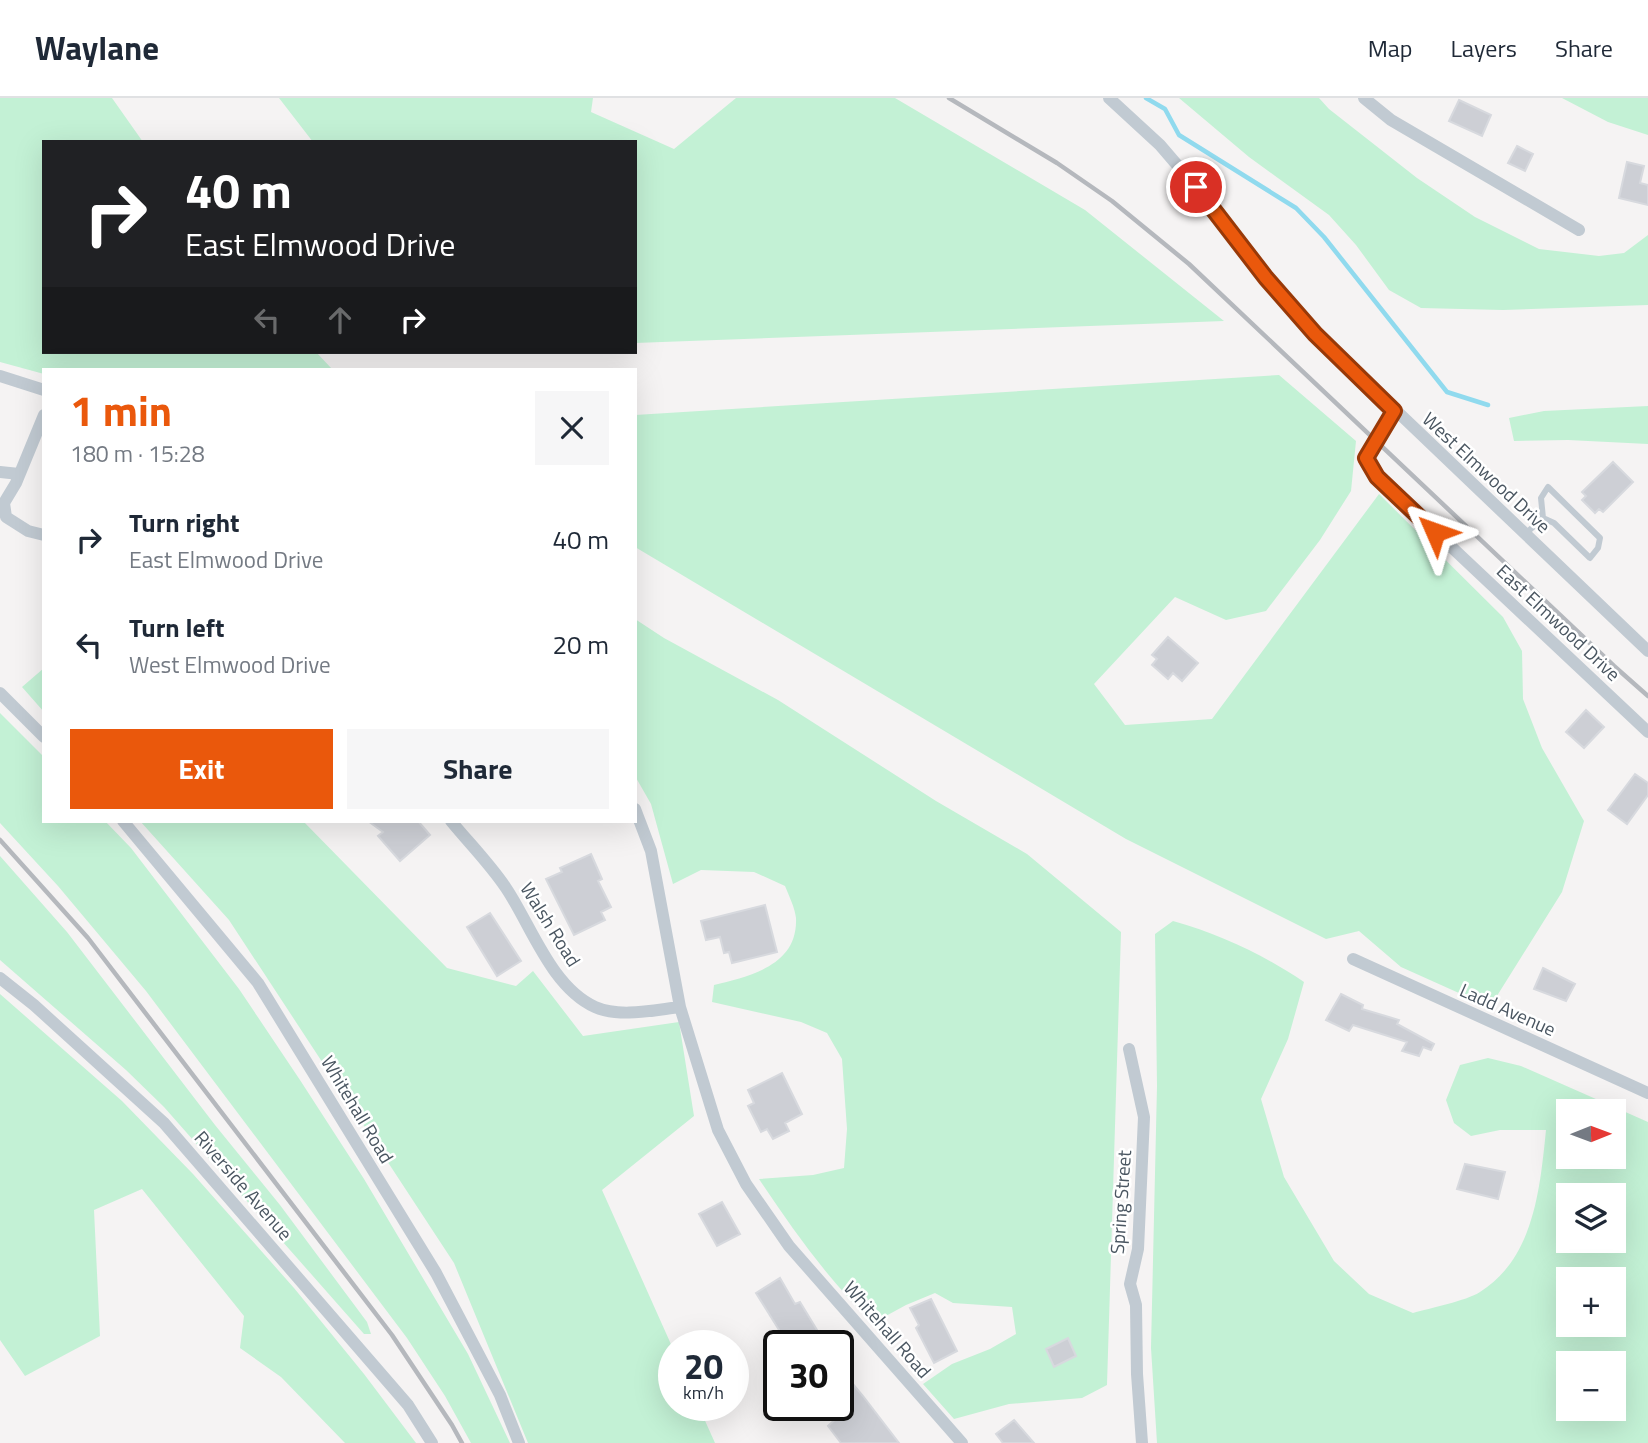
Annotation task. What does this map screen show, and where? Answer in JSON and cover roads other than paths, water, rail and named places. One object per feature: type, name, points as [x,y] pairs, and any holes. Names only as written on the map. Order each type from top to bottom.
[{"type":"street","name":"West Elmwood Drive","points":[[1109,98],[1160,145],[1214,208],[1266,278],[1315,334],[1648,651]]},
{"type":"street","points":[[1364,98],[1391,120],[1579,230]]},
{"type":"street","points":[[0,376],[42,389]]},
{"type":"street","name":"East Elmwood Drive","points":[[1394,411],[1366,458],[1375,475],[1648,732]]},
{"type":"street","points":[[42,420],[4,503],[6,517],[28,531],[42,534]]},
{"type":"street","points":[[0,472],[19,474]]},
{"type":"street","points":[[0,694],[42,735]]},
{"type":"street","name":"Whitehall Road","points":[[637,814],[651,851],[680,1007],[718,1130],[746,1184],[789,1246],[962,1443]]},
{"type":"street","name":"Whitehall Road","points":[[124,823],[258,983],[436,1273],[500,1395],[519,1443]]},
{"type":"street","name":"Walsh Road","points":[[453,823],[505,886],[551,966],[573,994],[596,1008],[626,1013],[680,1007]]},
{"type":"street","name":"Ladd Avenue","points":[[1353,959],[1648,1093]]},
{"type":"street","name":"Riverside Avenue","points":[[0,978],[164,1123],[408,1405],[432,1443]]},
{"type":"street","name":"Spring Street","points":[[1129,1049],[1144,1117],[1138,1250],[1130,1284],[1136,1305],[1142,1443]]},
{"type":"lane","points":[[1548,487],[1600,538],[1598,548],[1590,558],[1554,523],[1543,518],[1541,498],[1548,487]]},
{"type":"lane","points":[[1525,534],[1543,518]]},
{"type":"waterway","points":[[1146,98],[1165,109],[1179,135],[1296,208],[1324,237],[1447,392],[1488,405]]},
{"type":"railway","points":[[949,98],[1057,163],[1112,201],[1189,264],[1648,696]]},
{"type":"railway","points":[[0,840],[88,938],[392,1335],[462,1443]]}]
